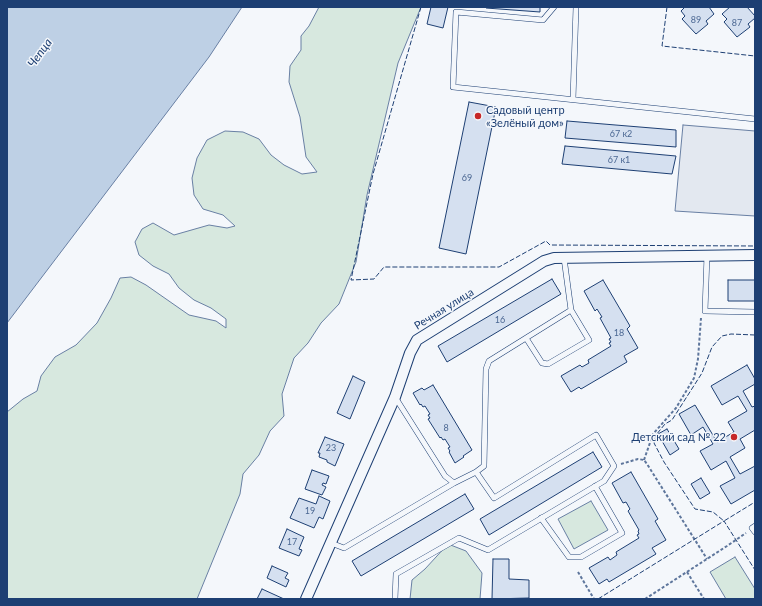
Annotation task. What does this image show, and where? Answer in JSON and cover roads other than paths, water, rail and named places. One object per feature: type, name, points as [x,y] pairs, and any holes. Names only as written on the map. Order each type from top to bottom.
[{"type":"street","name":"Речная улица","points":[[306,599],[395,397],[410,353],[417,340],[544,261],[554,258],[755,255]]},
{"type":"lane","points":[[554,7],[543,20],[456,12],[453,87],[755,119]]},
{"type":"lane","points":[[573,99],[576,7]]},
{"type":"lane","points":[[707,255],[705,311],[755,312]]},
{"type":"lane","points":[[526,338],[542,363],[548,364],[589,340],[571,310],[564,258]]},
{"type":"lane","points":[[331,543],[344,548],[484,466],[486,369],[489,361],[571,310]]},
{"type":"lane","points":[[395,397],[446,476],[454,483]]},
{"type":"lane","points":[[395,599],[396,574],[459,538],[488,550],[604,481],[614,466],[596,435],[494,498],[476,472]]},
{"type":"lane","points":[[541,518],[569,557],[581,557],[622,534],[595,486]]},
{"type":"water","name":"Чепца","points":[[7,7],[242,7],[209,57],[7,323]]},
{"type":"place","name":"Садовый центр «Зелёный дом»","points":[[478,116]]},
{"type":"place","name":"Детский сад № 22","points":[[734,437]]}]
